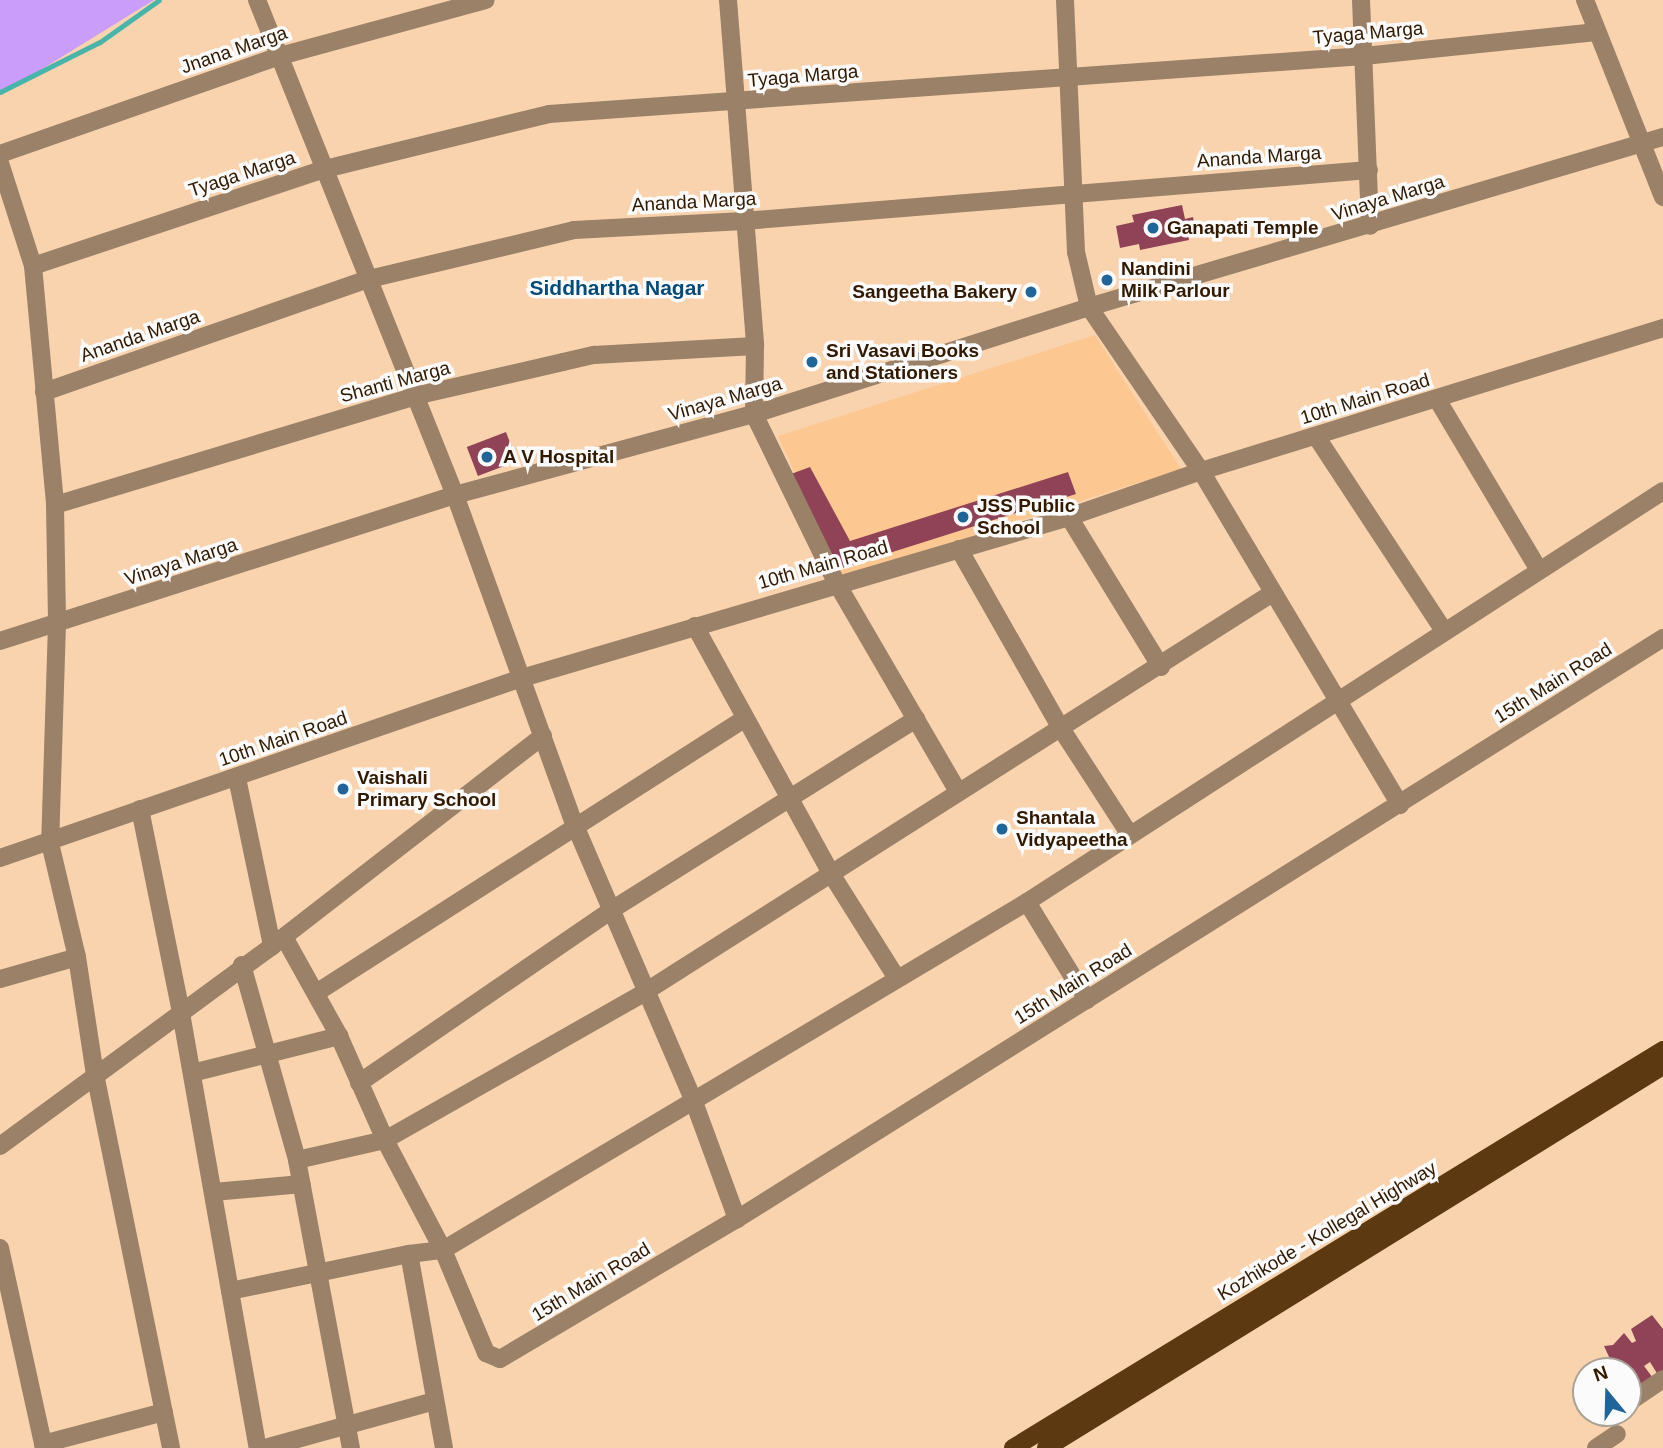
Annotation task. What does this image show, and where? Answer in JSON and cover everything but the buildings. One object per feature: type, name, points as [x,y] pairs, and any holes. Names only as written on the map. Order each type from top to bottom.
[{"type":"main road","name":"Kozhikode - Kollegal Highway","points":[[1013,1448],[1663,1050]]},
{"type":"main road","points":[[1046,1448],[1663,1066]]},
{"type":"street","points":[[257,0],[455,495],[574,823],[613,909],[645,992],[695,1102],[737,1219]]},
{"type":"street","name":"Jnana Marga","points":[[0,154],[280,56],[486,0]]},
{"type":"street","points":[[728,0],[755,346],[754,414],[836,582],[958,792]]},
{"type":"street","points":[[1065,0],[1076,191],[1076,252],[1089,307],[1201,471],[1271,594],[1400,805]]},
{"type":"street","points":[[1361,0],[1370,226]]},
{"type":"street","points":[[1585,0],[1663,197]]},
{"type":"street","name":"Tyaga Marga","points":[[33,266],[325,169],[549,114],[738,103],[1068,74],[1364,56],[1597,32]]},
{"type":"street","name":"Vinaya Marga","points":[[0,642],[455,495],[754,414],[1089,307],[1370,226],[1663,136]]},
{"type":"street","points":[[0,163],[33,266],[55,505],[57,624],[50,843],[77,957],[95,1073],[171,1448]]},
{"type":"street","name":"Ananda Marga","points":[[44,392],[369,279],[574,230],[744,221],[1076,191],[1369,170]]},
{"type":"street","name":"10th Main Road","points":[[0,858],[50,843],[140,809],[237,778],[522,678],[836,582],[1069,517],[1201,471],[1663,328]]},
{"type":"street","name":"Shanti Marga","points":[[55,505],[415,396],[594,355],[755,346]]},
{"type":"street","points":[[1437,399],[1539,570]]},
{"type":"street","points":[[1316,436],[1444,631]]},
{"type":"street","points":[[230,1291],[320,1269],[443,1250],[695,1102],[896,977],[1027,902],[1663,491]]},
{"type":"street","points":[[1069,517],[1161,667]]},
{"type":"street","points":[[959,549],[1062,730],[1130,835]]},
{"type":"street","points":[[297,1160],[385,1140],[645,992],[830,872],[1062,730],[1271,594]]},
{"type":"street","points":[[695,626],[830,872],[896,977]]},
{"type":"street","name":"15th Main Road","points":[[443,1250],[486,1353],[500,1359],[737,1219],[1663,638]]},
{"type":"street","points":[[316,993],[574,823],[744,719]]},
{"type":"street","points":[[359,1083],[613,909],[916,719]]},
{"type":"street","points":[[0,1146],[95,1073],[278,941],[543,736]]},
{"type":"street","points":[[237,778],[278,941],[316,993],[339,1036],[385,1140],[443,1250]]},
{"type":"street","points":[[140,809],[181,1013],[258,1448]]},
{"type":"street","points":[[1027,902],[1087,1000]]},
{"type":"street","points":[[0,979],[77,957]]},
{"type":"street","points":[[242,965],[297,1160],[320,1269],[351,1448]]},
{"type":"street","points":[[192,1073],[339,1036]]},
{"type":"street","points":[[213,1192],[302,1185]]},
{"type":"street","points":[[0,1248],[43,1446],[164,1412]]},
{"type":"street","points":[[409,1254],[444,1448]]},
{"type":"street","points":[[1642,1394],[1663,1380]]},
{"type":"street","points":[[265,1448],[434,1401]]},
{"type":"street","points":[[1596,1448],[1617,1434]]},
{"type":"shaded area","points":[[0,0],[154,0],[0,95]]},
{"type":"shaded area","points":[[1095,335],[1181,469],[842,577],[778,436]]},
{"type":"waterway","points":[[0,92],[100,42],[159,0]]},
{"type":"place","name":"Ganapati Temple","points":[[1153,228]]},
{"type":"place","name":"Nandini Milk Parlour","points":[[1107,280]]},
{"type":"place","name":"Sangeetha Bakery","points":[[1031,292]]},
{"type":"place","name":"Sri Vasavi Books and Stationers","points":[[812,362]]},
{"type":"place","name":"A V Hospital","points":[[487,457]]},
{"type":"place","name":"JSS Public School","points":[[963,517]]},
{"type":"place","name":"Vaishali Primary School","points":[[343,789]]},
{"type":"place","name":"Shantala Vidyapeetha","points":[[1002,829]]},
{"type":"district","name":"Siddhartha Nagar","points":[[617,288]]}]
